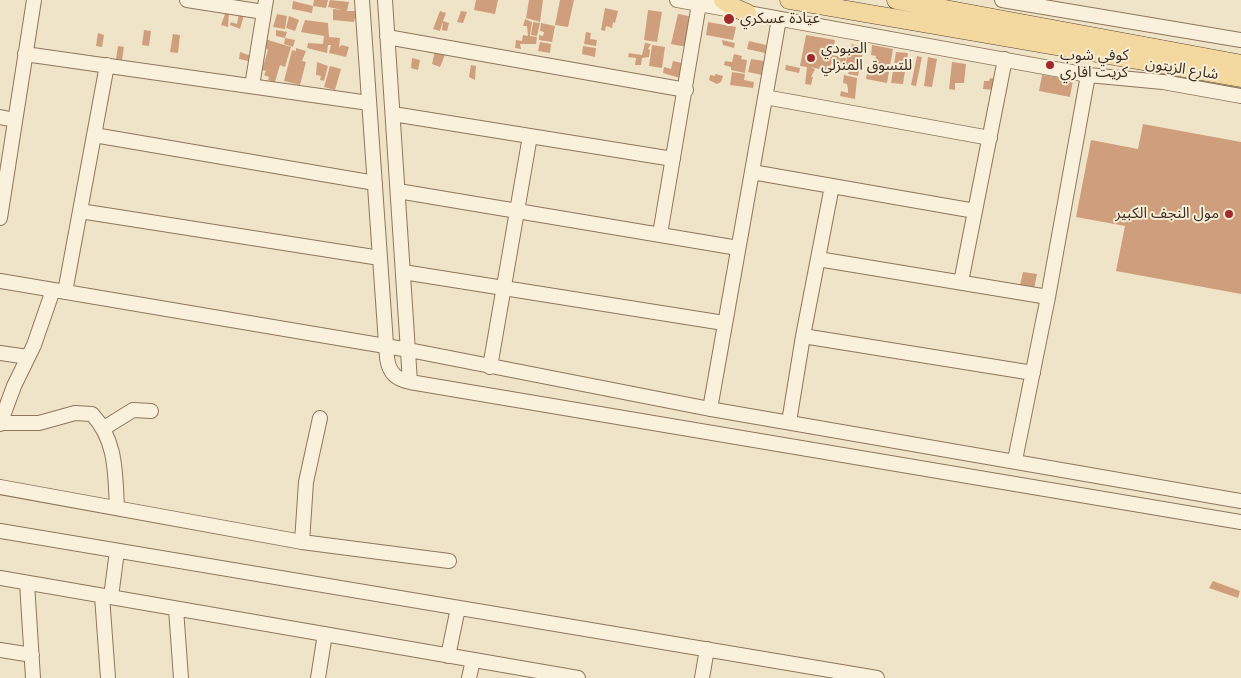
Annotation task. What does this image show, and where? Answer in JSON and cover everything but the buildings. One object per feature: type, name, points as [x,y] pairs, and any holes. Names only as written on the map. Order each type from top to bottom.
[{"type":"main road","points":[[723,0],[733,8],[748,14]]},
{"type":"main road","points":[[789,0],[1239,70]]},
{"type":"main road","points":[[896,0],[1239,70]]},
{"type":"street","points":[[0,218],[34,0]]},
{"type":"street","points":[[187,0],[265,6],[252,86]]},
{"type":"street","points":[[362,0],[386,347],[388,366],[394,376],[410,382],[1241,522]]},
{"type":"street","points":[[385,0],[410,382]]},
{"type":"street","name":"شارع الزيتون","points":[[676,0],[1088,75],[1163,82],[1241,96]]},
{"type":"street","points":[[1002,0],[1045,4],[1241,40]]},
{"type":"street","points":[[660,234],[686,90],[699,4]]},
{"type":"street","points":[[710,409],[779,19]]},
{"type":"street","points":[[387,37],[686,90]]},
{"type":"street","points":[[26,54],[369,103]]},
{"type":"street","points":[[961,282],[1005,59]]},
{"type":"street","points":[[107,66],[80,211],[59,291],[14,386],[0,424],[39,423],[76,413],[92,414],[104,428],[114,462],[116,508]]},
{"type":"street","points":[[1015,460],[1048,297],[1088,75]]},
{"type":"street","points":[[765,97],[990,138]]},
{"type":"street","points":[[393,114],[673,159]]},
{"type":"street","points":[[0,117],[15,120]]},
{"type":"street","points":[[94,135],[375,183]]},
{"type":"street","points":[[490,367],[530,136]]},
{"type":"street","points":[[752,172],[975,211]]},
{"type":"street","points":[[789,422],[803,336],[832,186]]},
{"type":"street","points":[[398,190],[738,248]]},
{"type":"street","points":[[80,211],[380,258]]},
{"type":"street","points":[[818,259],[1048,297]]},
{"type":"street","points":[[403,272],[724,323]]},
{"type":"street","points":[[0,281],[409,350],[710,409],[1015,460],[1241,501]]},
{"type":"street","points":[[803,336],[1032,373]]},
{"type":"street","points":[[0,353],[28,356]]},
{"type":"street","points":[[104,428],[133,410],[151,411]]},
{"type":"street","points":[[302,542],[306,482],[320,418]]},
{"type":"street","points":[[0,487],[302,542],[449,561]]},
{"type":"street","points":[[1178,510],[1182,490]]},
{"type":"street","points":[[0,531],[877,678]]},
{"type":"street","points":[[108,678],[106,597],[117,551]]},
{"type":"street","points":[[0,578],[473,660],[548,675],[578,678]]},
{"type":"street","points":[[27,583],[34,678]]},
{"type":"street","points":[[448,656],[458,608]]},
{"type":"street","points":[[176,609],[181,678]]},
{"type":"street","points":[[318,678],[325,634]]},
{"type":"street","points":[[0,650],[32,655]]},
{"type":"street","points":[[702,678],[707,650]]},
{"type":"street","points":[[469,678],[473,660]]},
{"type":"place","name":"عيادة عسكري","points":[[729,19]]},
{"type":"place","name":"العبودي للتسوق المنزلي","points":[[811,58]]},
{"type":"place","name":"كوفي شوب كريت افاري","points":[[1050,65]]},
{"type":"place","name":"مول النجف الكبير","points":[[1229,214]]}]
